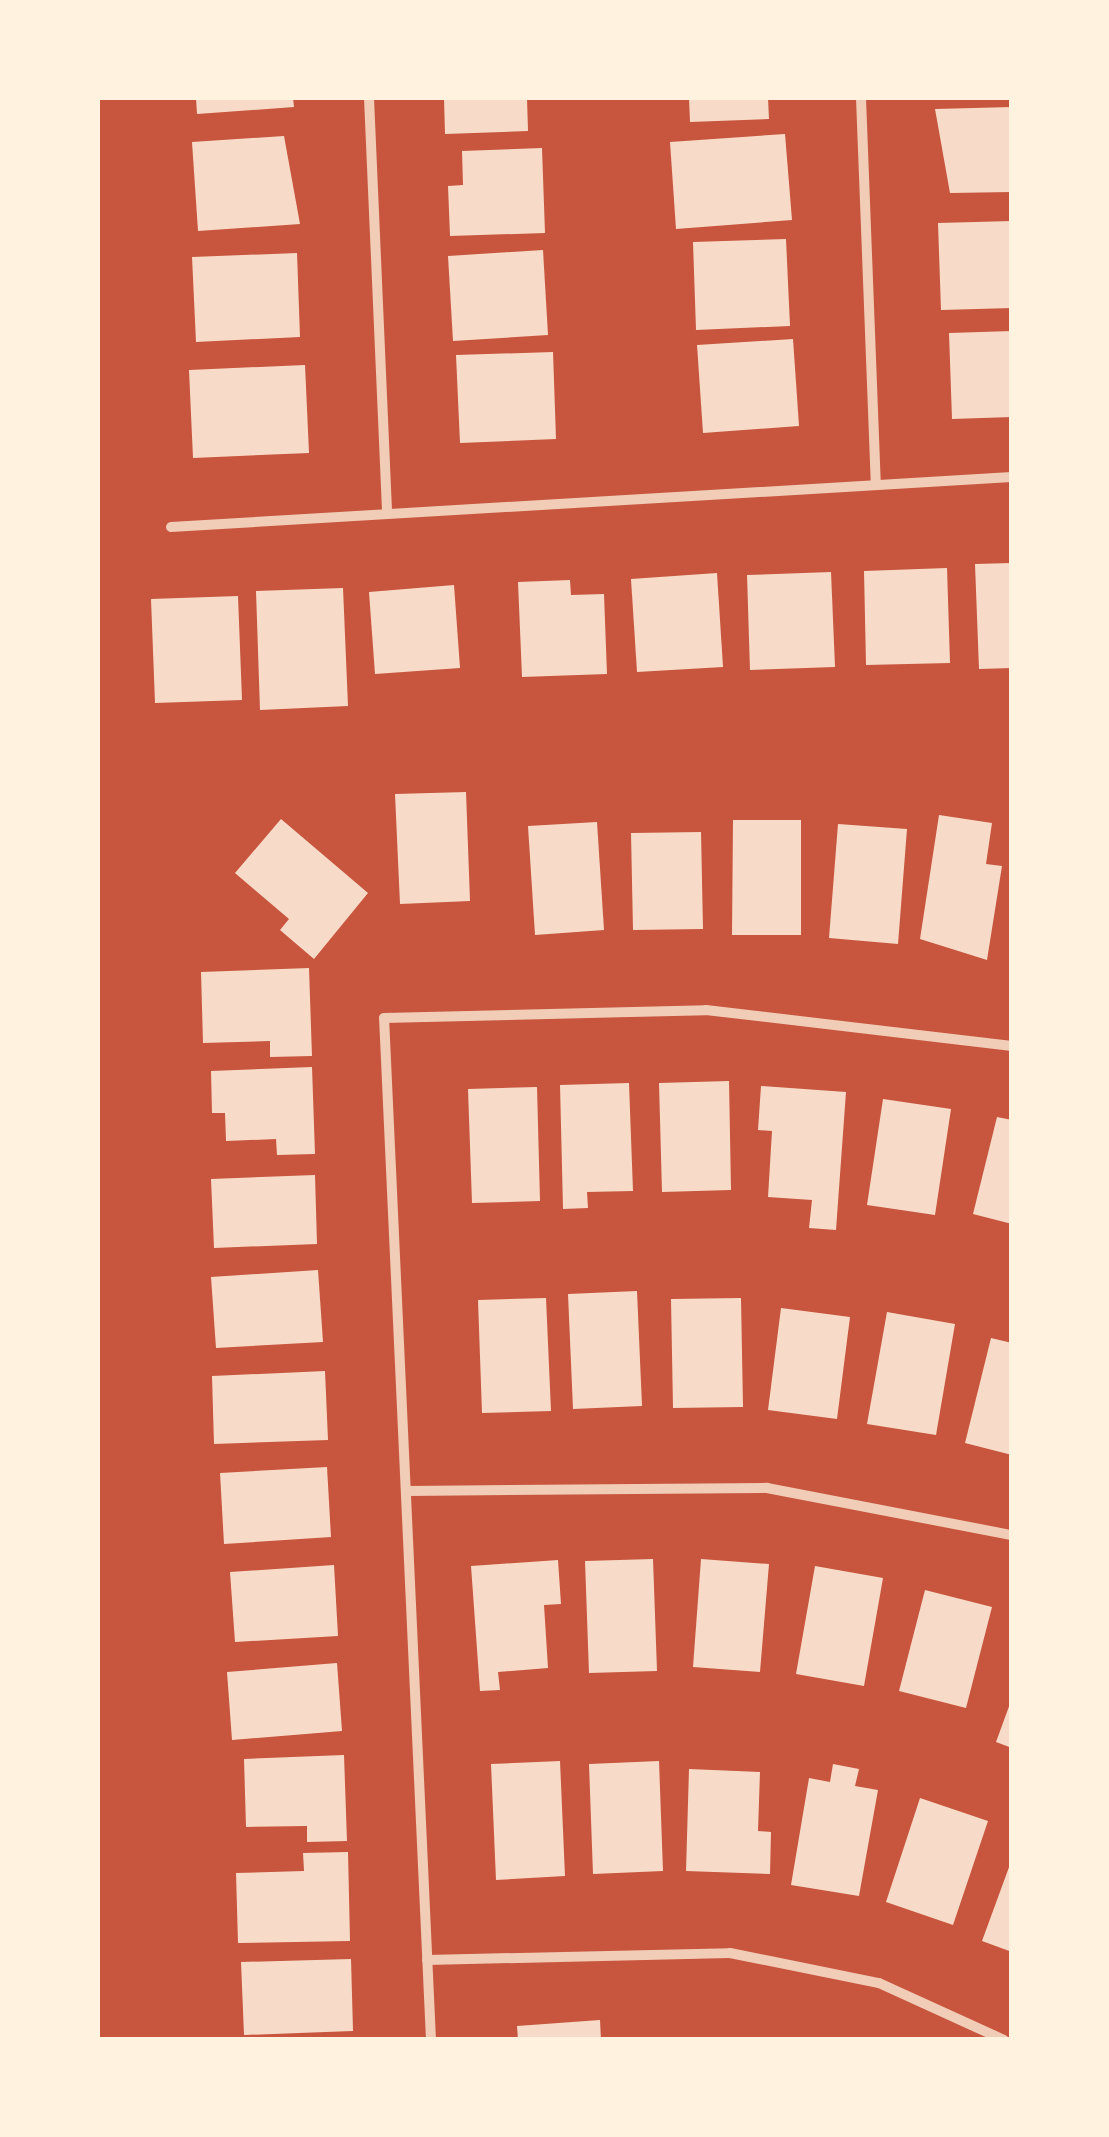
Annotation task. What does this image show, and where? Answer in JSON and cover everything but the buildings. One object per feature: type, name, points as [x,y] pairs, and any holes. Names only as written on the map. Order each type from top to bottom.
[{"type":"street","points":[[369,98],[387,514]]},
{"type":"street","points":[[860,98],[876,485]]},
{"type":"street","points":[[171,527],[1012,477]]},
{"type":"street","points":[[431,2040],[384,1018],[706,1010],[1012,1046]]},
{"type":"street","points":[[407,1491],[767,1488],[1012,1535]]},
{"type":"street","points":[[427,1960],[730,1953],[879,1983],[1004,2040]]}]
